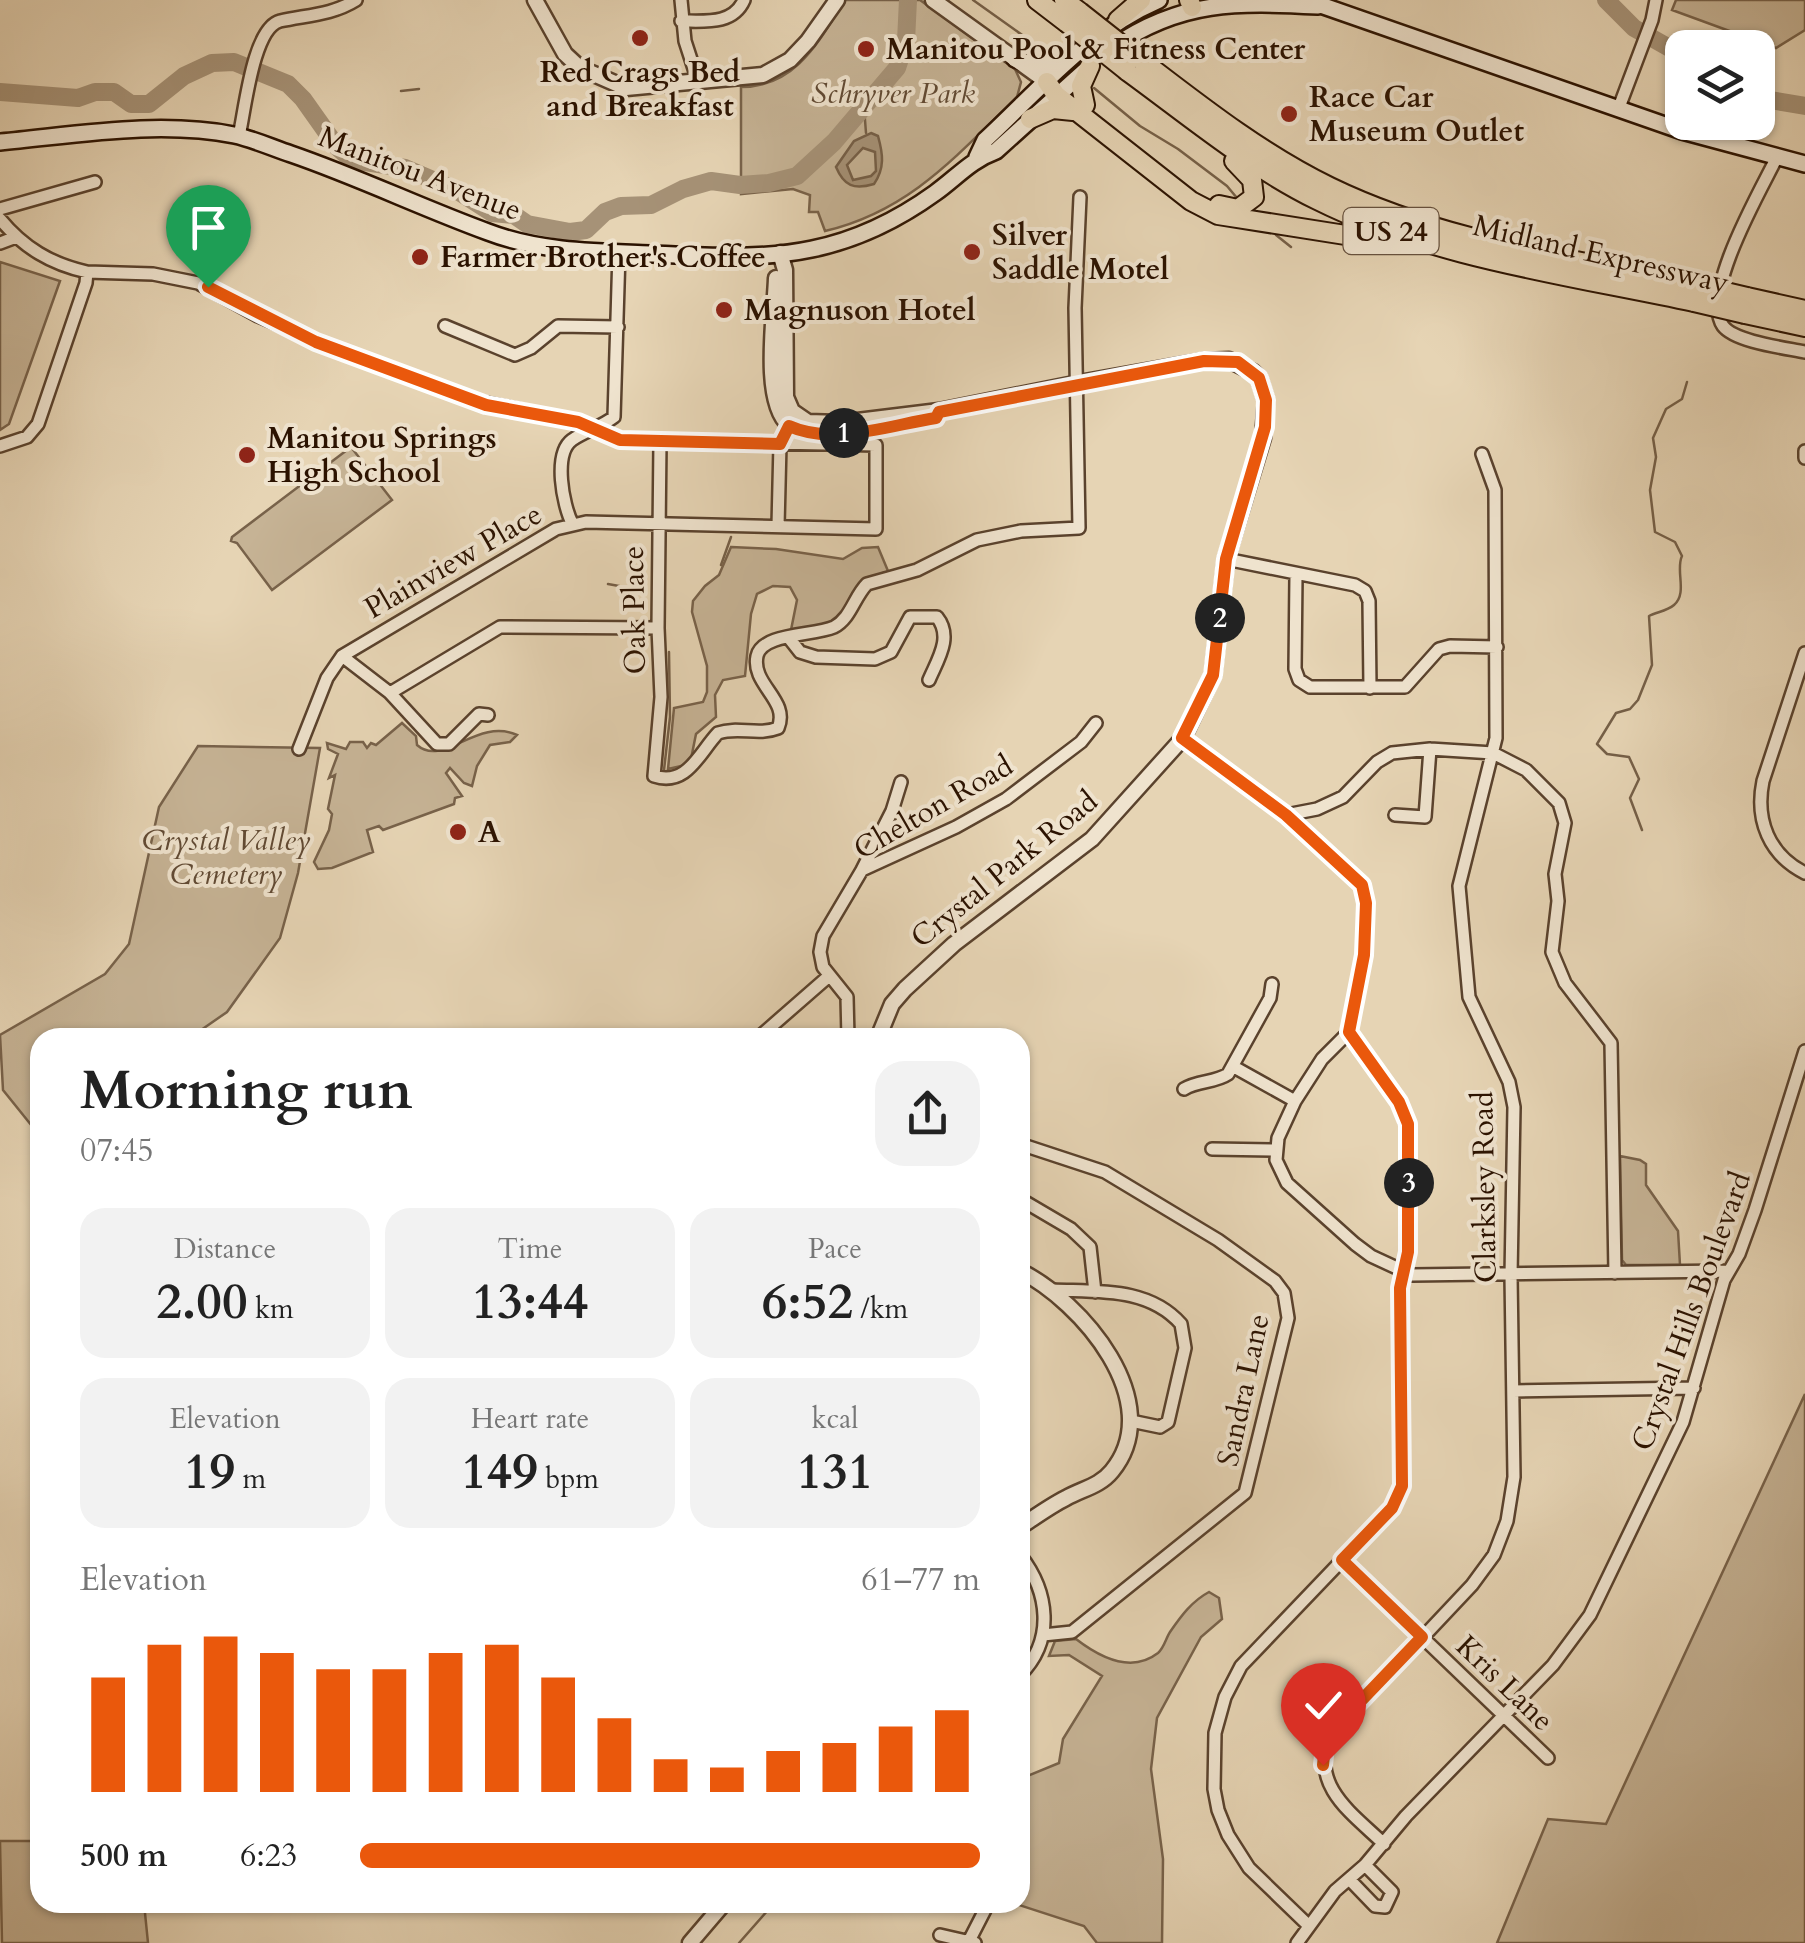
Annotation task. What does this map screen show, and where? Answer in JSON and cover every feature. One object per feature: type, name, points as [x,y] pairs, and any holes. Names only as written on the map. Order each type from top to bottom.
[{"type":"highway","name":"Midland Expressway","points":[[1037,0],[1070,9],[1163,97],[1246,159],[1340,211],[1420,240],[1547,271],[1695,294]]},
{"type":"highway","points":[[1118,20],[1141,0]]},
{"type":"highway","points":[[1090,66],[1081,86],[1086,111],[1191,201],[1218,215],[1352,234],[1547,271]]},
{"type":"highway","name":"Midland Expressway","points":[[1134,66],[1266,152],[1368,204],[1484,240],[1695,294],[1746,305],[1805,310]]},
{"type":"highway","points":[[1055,88],[1210,200],[1232,209],[1250,202],[1254,185],[1242,166],[1203,136],[1163,97]]},
{"type":"highway","points":[[1026,113],[1056,108],[1086,111]]},
{"type":"highway","name":"Midland Expressway","points":[[1746,305],[1805,327]]},
{"type":"main road","name":"Manitou Avenue","points":[[1055,88],[1070,60],[1118,20],[1159,0]]},
{"type":"main road","name":"Manitou Avenue","points":[[0,142],[165,129],[240,136],[328,166],[497,235],[562,249],[620,253],[780,253],[832,244],[902,216],[978,158],[996,151],[1026,113],[1055,88],[1146,23],[1192,2],[1243,0],[1313,3],[1695,136],[1805,164]]},
{"type":"main road","points":[[1015,60],[1042,67],[1070,60]]},
{"type":"main road","points":[[1015,60],[1032,84],[1026,113]]},
{"type":"street","points":[[240,136],[255,58],[268,28],[278,22],[342,9],[356,0]]},
{"type":"street","points":[[535,0],[565,54],[580,68],[626,88],[763,75],[790,60],[837,0]]},
{"type":"street","points":[[681,0],[682,21],[698,81]]},
{"type":"street","points":[[682,21],[727,19],[741,8],[744,0]]},
{"type":"street","points":[[933,0],[1055,88]]},
{"type":"street","points":[[1618,110],[1656,0]]},
{"type":"street","points":[[1777,157],[1730,256],[1720,317],[1733,334],[1805,352]]},
{"type":"street","points":[[0,209],[95,182]]},
{"type":"street","points":[[929,680],[945,638],[945,627],[937,617],[910,617],[890,652],[875,659],[816,657],[800,652],[790,638],[835,626],[846,617],[867,584],[917,570],[976,540],[1021,531],[1079,528],[1075,308],[1080,198]]},
{"type":"street","points":[[0,219],[31,250],[54,262],[87,272],[153,274],[198,283],[273,322],[369,363],[486,405],[578,422],[620,440],[780,444]]},
{"type":"street","points":[[0,243],[16,238]]},
{"type":"street","points":[[572,524],[564,506],[563,455],[572,440],[614,418],[620,253]]},
{"type":"street","points":[[778,526],[780,444],[793,421],[785,390],[786,270],[780,253]]},
{"type":"street","points":[[0,446],[28,437],[38,424],[87,272]]},
{"type":"street","points":[[444,326],[515,355],[532,348],[558,326],[618,327]]},
{"type":"street","name":"Crystal Park Road","points":[[793,421],[841,423],[939,412],[1219,360],[1238,362],[1259,378],[1266,400],[1265,427],[1226,559],[1213,675],[1182,738],[1092,839],[954,944],[904,988],[882,1028]]},
{"type":"street","name":"Oak Place","points":[[660,442],[661,698],[654,776],[674,777],[692,768],[718,733],[778,728],[782,714],[761,676],[757,656],[770,640],[790,638]]},
{"type":"street","name":"Plainview Place","points":[[342,656],[550,532],[572,524],[876,529],[876,445],[780,444]]},
{"type":"street","name":"Clarksley Road","points":[[1384,1844],[1330,1790],[1323,1765],[1325,1746],[1333,1730],[1472,1585],[1499,1544],[1510,1509],[1514,1477],[1510,1276],[1514,1107],[1505,1071],[1469,997],[1460,886],[1493,753],[1496,490],[1482,454]]},
{"type":"street","points":[[1226,559],[1355,585],[1365,592],[1369,601],[1370,688]]},
{"type":"street","points":[[1296,575],[1295,669],[1299,680],[1310,686],[1405,687],[1444,647],[1497,646]]},
{"type":"street","points":[[390,693],[500,627],[658,628]]},
{"type":"street","points":[[1805,653],[1760,801],[1764,829],[1771,844],[1781,857],[1805,872]]},
{"type":"street","points":[[299,750],[326,678],[342,656],[390,693],[438,744],[448,744],[479,714],[488,715]]},
{"type":"street","name":"Chelton Road","points":[[829,976],[820,958],[820,946],[862,870],[956,827],[1006,799],[1081,742],[1096,724]]},
{"type":"street","points":[[1182,738],[1286,815],[1357,878],[1365,893],[1364,955],[1349,1032],[1322,1059],[1295,1101],[1276,1150],[1278,1168],[1287,1183],[1371,1256],[1424,1276],[1728,1271]]},
{"type":"street","points":[[1286,815],[1317,809],[1342,797],[1377,762],[1392,753],[1430,748],[1493,753],[1526,770],[1559,803],[1565,816],[1556,874],[1558,901],[1552,952],[1565,983],[1611,1043],[1615,1273]]},
{"type":"street","points":[[1395,815],[1425,816],[1430,748]]},
{"type":"street","points":[[862,870],[892,811],[901,782]]},
{"type":"street","points":[[769,1028],[829,976],[847,996],[848,1028]]},
{"type":"street","points":[[1184,1088],[1195,1082],[1224,1078],[1234,1067],[1270,998],[1272,984]]},
{"type":"street","points":[[1308,1925],[1250,1868],[1228,1835],[1218,1810],[1213,1751],[1219,1714],[1241,1666],[1392,1508],[1402,1486],[1402,1270],[1408,1252],[1408,1124],[1399,1102],[1349,1032]]},
{"type":"street","name":"Crystal Hills Boulevard","points":[[1297,1943],[1349,1878],[1366,1865],[1568,1648],[1590,1615],[1684,1422],[1728,1271],[1750,1226],[1805,1051]]},
{"type":"street","points":[[1234,1067],[1295,1101]]},
{"type":"street","name":"Sandra Lane","points":[[1030,1147],[1104,1172],[1218,1240],[1275,1281],[1284,1293],[1288,1318],[1244,1494],[1072,1632],[1043,1635]]},
{"type":"street","points":[[1212,1149],[1276,1150]]},
{"type":"street","points":[[1030,1205],[1071,1229],[1090,1247],[1095,1292]]},
{"type":"street","points":[[1030,1277],[1053,1290],[1112,1362],[1128,1392],[1131,1421],[1125,1449],[1108,1476],[1030,1520]]},
{"type":"street","points":[[1053,1290],[1138,1297],[1175,1317],[1184,1330],[1185,1348],[1168,1422],[1160,1427],[1131,1421]]},
{"type":"street","points":[[1513,1391],[1694,1388]]},
{"type":"street","name":"Kris Lane","points":[[1342,1560],[1548,1758]]},
{"type":"street","points":[[1030,1569],[1046,1615],[1043,1635],[1030,1663]]},
{"type":"street","points":[[1349,1878],[1375,1906],[1385,1907],[1392,1892],[1366,1865]]},
{"type":"street","points":[[690,1943],[716,1913]]},
{"type":"street","points":[[940,1935],[971,1942],[984,1913]]},
{"type":"green space","name":"Schryver Park","points":[[845,0],[920,0],[1015,69],[1021,82],[1017,97],[930,178],[882,210],[825,231],[818,212],[809,212],[810,195],[793,189],[741,194],[741,87],[760,85],[791,70],[815,46]]},
{"type":"green space","points":[[1676,0],[1805,0],[1805,30],[1776,48],[1775,30],[1727,30],[1672,10]]},
{"type":"green space","points":[[0,262],[60,281],[9,424],[0,430]]},
{"type":"green space","points":[[351,447],[392,500],[272,590],[237,543],[231,541],[232,537]]},
{"type":"green space","points":[[731,547],[843,559],[862,548],[878,547],[888,571],[866,585],[840,616],[810,627],[791,630],[797,600],[790,587],[773,586],[757,594],[751,614],[745,676],[723,680],[715,695],[716,717],[696,734],[690,764],[668,769],[674,708],[703,702],[707,692],[707,666],[692,612],[693,601],[719,575]]},
{"type":"green space","points":[[402,723],[416,736],[417,745],[427,750],[438,751],[488,732],[517,735],[510,742],[490,745],[477,766],[472,786],[450,768],[446,773],[462,796],[455,798],[454,804],[383,830],[379,826],[367,830],[373,852],[332,868],[318,869],[314,862],[329,830],[332,814],[328,809],[335,775],[329,778],[338,754],[328,749],[327,743],[346,749],[350,742],[363,742],[367,748]]},
{"type":"green space","name":"Crystal Valley Cemetery","points":[[198,746],[320,748],[298,873],[280,938],[227,1012],[204,1028],[30,1028],[30,1124],[3,1090],[0,1035],[105,974],[129,944],[159,807]]},
{"type":"green space","points":[[1620,1156],[1646,1164],[1646,1185],[1678,1231],[1680,1265],[1626,1265],[1622,1260]]},
{"type":"green space","points":[[1805,1394],[1805,1943],[1497,1943],[1548,1819],[1606,1824]]},
{"type":"green space","points":[[1209,1592],[1219,1598],[1222,1619],[1201,1637],[1157,1718],[1151,1769],[1163,1859],[1162,1943],[1097,1943],[1084,1926],[1030,1909],[1030,1775],[1059,1763],[1063,1739],[1102,1676],[1069,1655],[1049,1656],[1055,1641],[1076,1639],[1115,1660],[1148,1659],[1160,1651],[1170,1632],[1197,1600]]},
{"type":"green space","points":[[0,1841],[30,1841],[30,1913],[145,1913],[148,1943],[2,1943]]},
{"type":"shaded area","points":[[871,133],[878,136],[882,161],[874,184],[851,185],[842,179],[836,167],[854,141]],"holes":[[[863,148],[875,152],[876,171],[853,180],[847,165]]]},
{"type":"waterway","points":[[0,92],[78,98],[95,92],[114,92],[131,104],[149,104],[184,76],[212,63],[234,62],[288,84],[337,147],[352,160],[405,168],[456,190],[492,213],[514,215],[527,224],[570,232],[586,230],[605,212],[621,206],[651,205],[711,181],[740,185],[797,176],[834,142],[897,68],[906,41],[908,0]]},
{"type":"waterway","points":[[973,0],[1046,52]]},
{"type":"waterway","points":[[1606,0],[1634,28],[1665,45]]},
{"type":"waterway","points":[[1094,88],[1140,126],[1227,186],[1237,198]]},
{"type":"waterway","points":[[401,91],[419,89]]},
{"type":"waterway","points":[[1775,101],[1805,106]]},
{"type":"waterway","points":[[864,107],[866,133]]},
{"type":"waterway","points":[[1276,235],[1291,247]]},
{"type":"waterway","points":[[1642,830],[1630,798],[1639,779],[1629,757],[1607,754],[1597,744],[1616,713],[1630,709],[1638,700],[1652,665],[1649,616],[1671,607],[1680,594],[1682,556],[1675,542],[1655,532],[1650,490],[1656,457],[1653,438],[1666,409],[1682,399],[1687,382]]},
{"type":"waterway","points":[[721,565],[731,537]]},
{"type":"waterway","points":[[608,584],[630,588]]},
{"type":"waterway","points":[[664,770],[670,717],[669,652]]},
{"type":"waterway","points":[[739,1943],[765,1913]]},
{"type":"place","name":"Red Crags Bed and Breakfast","points":[[640,38]]},
{"type":"place","name":"Manitou Pool & Fitness Center","points":[[866,49]]},
{"type":"place","name":"Race Car Museum Outlet","points":[[1289,114]]},
{"type":"place","name":"Silver Saddle Motel","points":[[972,252]]},
{"type":"place","name":"Farmer Brother's Coffee","points":[[420,257]]},
{"type":"place","name":"Magnuson Hotel","points":[[724,310]]},
{"type":"place","name":"Manitou Springs High School","points":[[247,455]]},
{"type":"place","name":"A","points":[[458,832]]},
{"type":"route","points":[[208,287],[258,316],[369,363],[486,405],[578,422],[620,440],[780,444],[789,426],[817,434],[853,432],[936,418],[939,412],[1079,383],[1204,361],[1238,362],[1259,378],[1266,400],[1265,427],[1226,559],[1213,675],[1182,738],[1286,815],[1362,885],[1366,903],[1364,955],[1349,1032],[1399,1102],[1409,1133],[1408,1252],[1400,1288],[1402,1486],[1392,1508],[1342,1560],[1422,1637],[1333,1730],[1325,1746],[1323,1765]]}]
